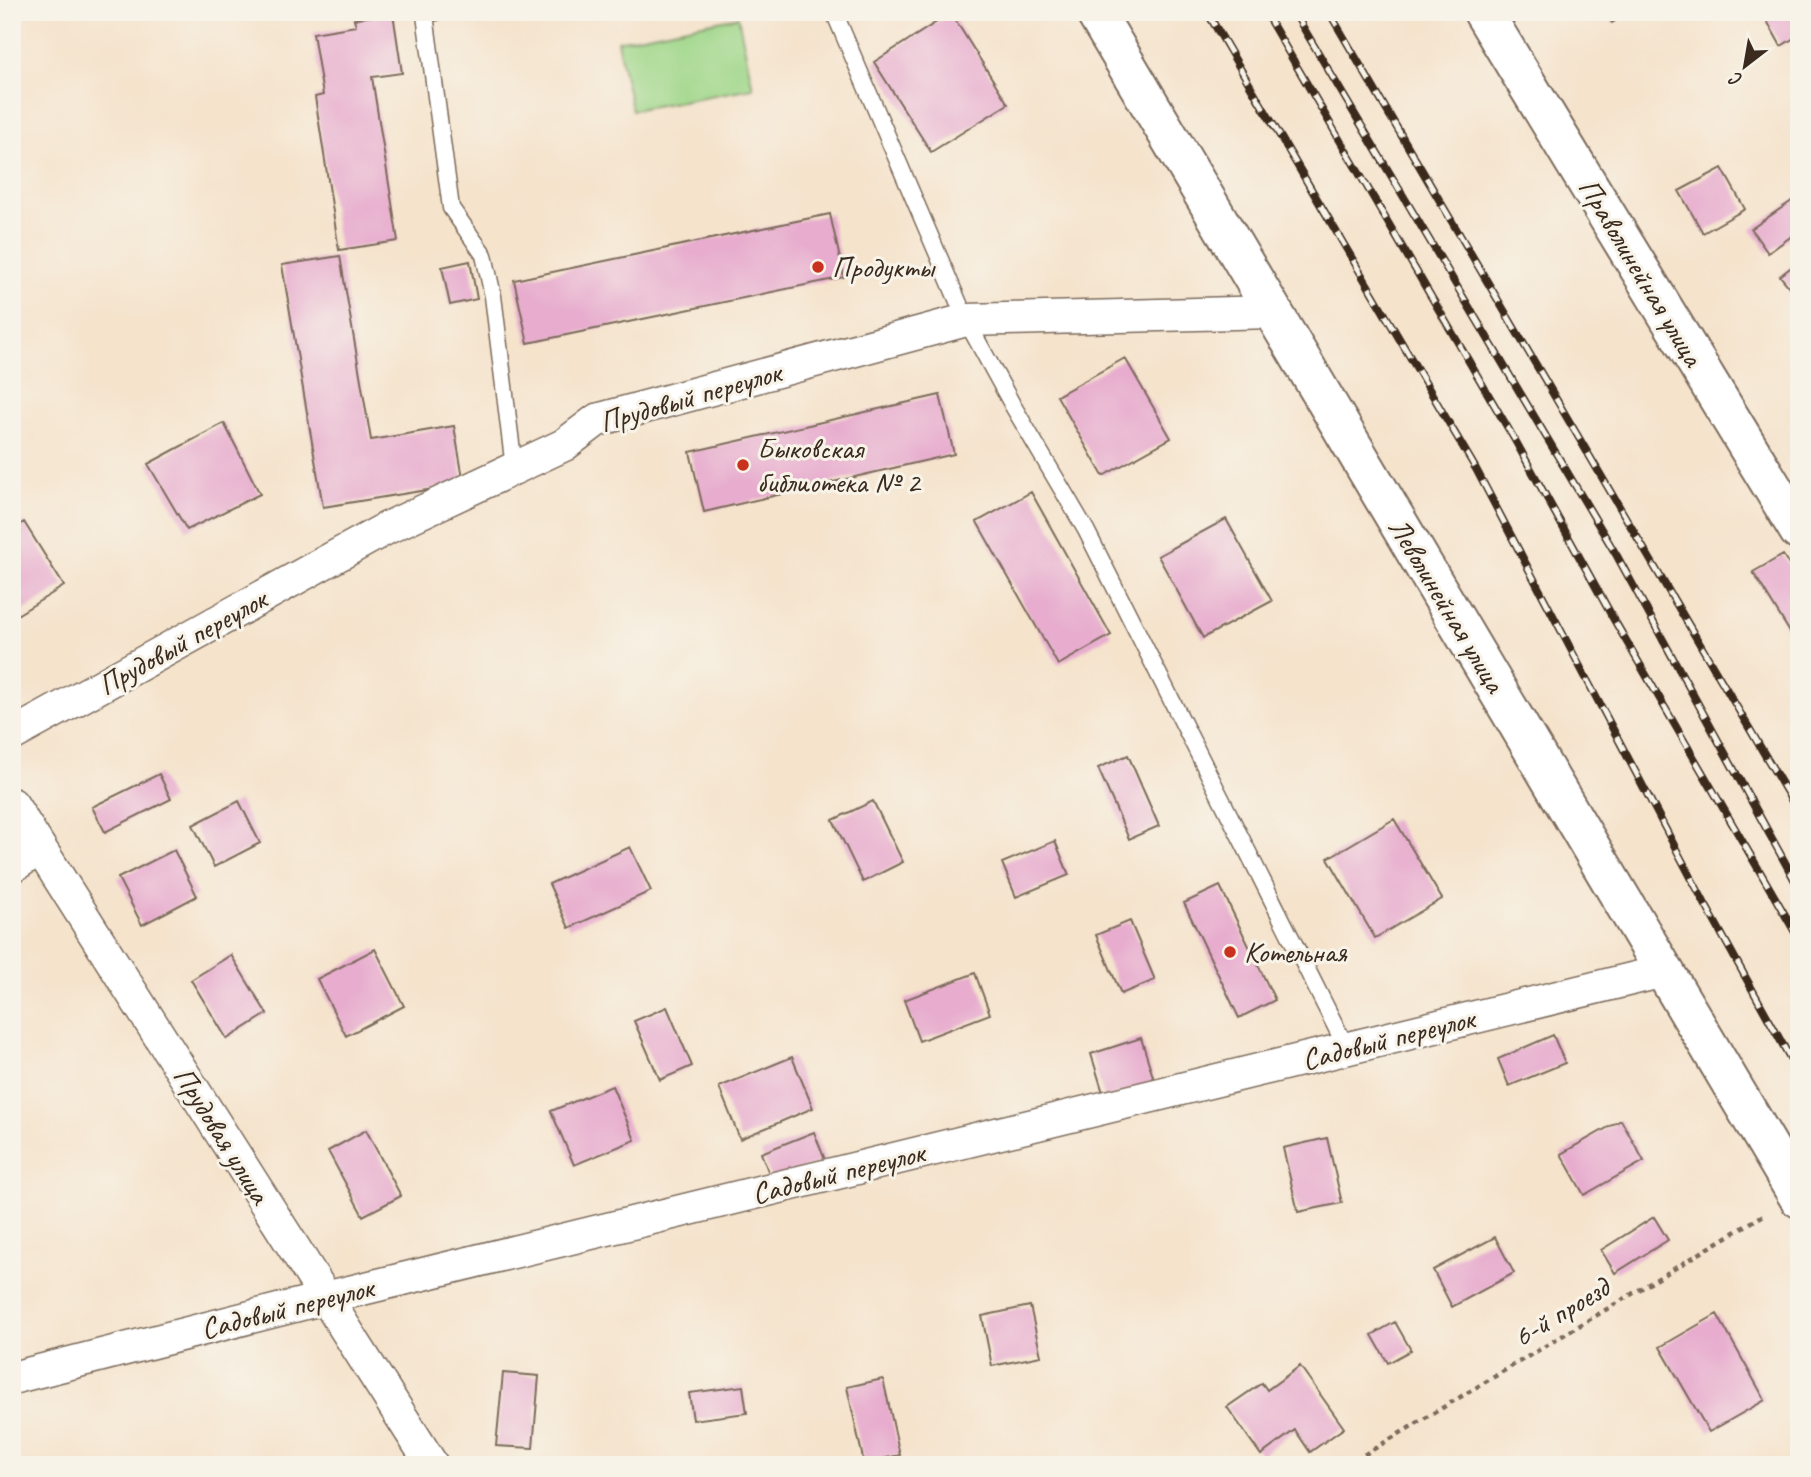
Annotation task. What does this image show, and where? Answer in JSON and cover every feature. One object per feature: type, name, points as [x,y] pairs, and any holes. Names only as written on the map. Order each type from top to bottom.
[{"type":"main road","name":"Леволинейная улица","points":[[1094,12],[1798,1196]]},
{"type":"main road","name":"Праволинейная улица","points":[[1483,12],[1799,531]]},
{"type":"street","name":"Прудовый переулок","points":[[12,735],[387,528],[564,445],[597,420],[966,320],[1272,312]]},
{"type":"street","name":"Прудовая улица","points":[[12,804],[432,1465]]},
{"type":"street","points":[[12,867],[40,848]]},
{"type":"street","name":"Садовый переулок","points":[[12,1378],[325,1298],[1664,971]]},
{"type":"lane","points":[[436,12],[425,15],[451,208],[484,255],[493,296],[514,468]]},
{"type":"lane","points":[[834,12],[966,320],[1086,530],[1348,1049]]},
{"type":"path","name":"6-й проезд","points":[[1347,1465],[1798,1196]]},
{"type":"green space","points":[[738,17],[753,88],[632,110],[617,41]]},
{"type":"building","points":[[1605,12],[1630,12],[1612,23]]},
{"type":"building","points":[[1762,12],[1799,12],[1799,35],[1781,46]]},
{"type":"building","points":[[393,13],[402,73],[372,77],[398,241],[339,250],[315,97],[323,95],[313,33],[356,26],[354,19]]},
{"type":"building","points":[[951,13],[1008,104],[931,152],[874,62]]},
{"type":"building","points":[[1722,168],[1745,209],[1703,233],[1679,191]]},
{"type":"building","points":[[1796,198],[1799,202],[1799,231],[1768,253],[1751,229]]},
{"type":"building","points":[[830,214],[844,277],[528,343],[514,280]]},
{"type":"building","points":[[340,256],[371,440],[454,426],[464,484],[323,507],[282,265]]},
{"type":"building","points":[[470,261],[477,299],[450,305],[442,267]]},
{"type":"building","points":[[1799,261],[1799,299],[1780,276]]},
{"type":"building","points":[[1125,358],[1171,438],[1103,476],[1057,396]]},
{"type":"building","points":[[940,395],[954,454],[704,512],[690,452]]},
{"type":"building","points":[[224,423],[260,494],[187,530],[148,464]]},
{"type":"building","points":[[1031,492],[1111,635],[1058,665],[977,522]]},
{"type":"building","points":[[1226,519],[1272,601],[1203,638],[1158,556]]},
{"type":"building","points":[[24,522],[64,586],[12,618],[12,529]]},
{"type":"building","points":[[1783,555],[1799,581],[1799,647],[1753,572]]},
{"type":"building","points":[[1128,755],[1159,826],[1129,839],[1098,768]]},
{"type":"building","points":[[159,774],[171,799],[105,832],[92,807]]},
{"type":"building","points":[[239,801],[260,843],[214,867],[193,825]]},
{"type":"building","points":[[873,801],[903,862],[863,882],[833,820]]},
{"type":"building","points":[[1394,819],[1442,899],[1375,938],[1328,858]]},
{"type":"building","points":[[1055,841],[1069,875],[1016,897],[1002,863]]},
{"type":"building","points":[[630,847],[651,891],[569,928],[549,884]]},
{"type":"building","points":[[174,850],[197,896],[142,925],[118,878]]},
{"type":"building","name":"Котельная","points":[[1220,886],[1275,1000],[1239,1018],[1184,903]]},
{"type":"building","points":[[1130,921],[1155,980],[1121,994],[1096,935]]},
{"type":"building","points":[[375,949],[404,1006],[346,1036],[317,979]]},
{"type":"building","points":[[231,955],[267,1014],[227,1039],[191,980]]},
{"type":"building","points":[[975,973],[990,1014],[919,1041],[904,1000]]},
{"type":"building","points":[[667,1007],[692,1066],[660,1080],[634,1021]]},
{"type":"building","points":[[1553,1035],[1565,1063],[1509,1086],[1498,1059]]},
{"type":"building","points":[[1141,1038],[1155,1083],[1105,1099],[1091,1054]]},
{"type":"building","points":[[792,1057],[813,1108],[740,1139],[719,1087]]},
{"type":"building","points":[[612,1086],[635,1140],[574,1165],[551,1111]]},
{"type":"building","points":[[1621,1120],[1644,1161],[1584,1195],[1561,1154]]},
{"type":"building","points":[[366,1130],[401,1196],[363,1216],[328,1151]]},
{"type":"building","points":[[814,1132],[825,1160],[772,1181],[761,1153]]},
{"type":"building","points":[[1327,1138],[1342,1203],[1298,1212],[1283,1148]]},
{"type":"building","points":[[1654,1217],[1668,1240],[1615,1273],[1601,1250]]},
{"type":"building","points":[[1495,1237],[1514,1273],[1452,1307],[1433,1270]]},
{"type":"building","points":[[1030,1306],[1041,1356],[992,1366],[982,1316]]},
{"type":"building","points":[[1717,1314],[1765,1400],[1709,1432],[1660,1347]]},
{"type":"building","points":[[1395,1322],[1411,1350],[1388,1363],[1372,1335]]},
{"type":"building","points":[[1300,1366],[1344,1428],[1310,1452],[1295,1430],[1261,1455],[1227,1407],[1262,1383],[1267,1390]]},
{"type":"building","points":[[503,1373],[539,1376],[533,1448],[496,1446]]},
{"type":"building","points":[[883,1379],[900,1455],[864,1463],[847,1387]]},
{"type":"building","points":[[743,1386],[747,1413],[693,1420],[689,1393]]},
{"type":"railway","points":[[1207,12],[1476,469],[1705,904],[1799,1074]]},
{"type":"railway","points":[[1265,12],[1516,442],[1613,618],[1799,939]]},
{"type":"railway","points":[[1294,12],[1617,556],[1799,888]]},
{"type":"railway","points":[[1329,12],[1799,813]]},
{"type":"place","name":"Продукты","points":[[818,267]]},
{"type":"place","name":"Быковская библиотека № 2","points":[[743,465]]},
{"type":"place","name":"Котельная","points":[[1230,952]]}]
